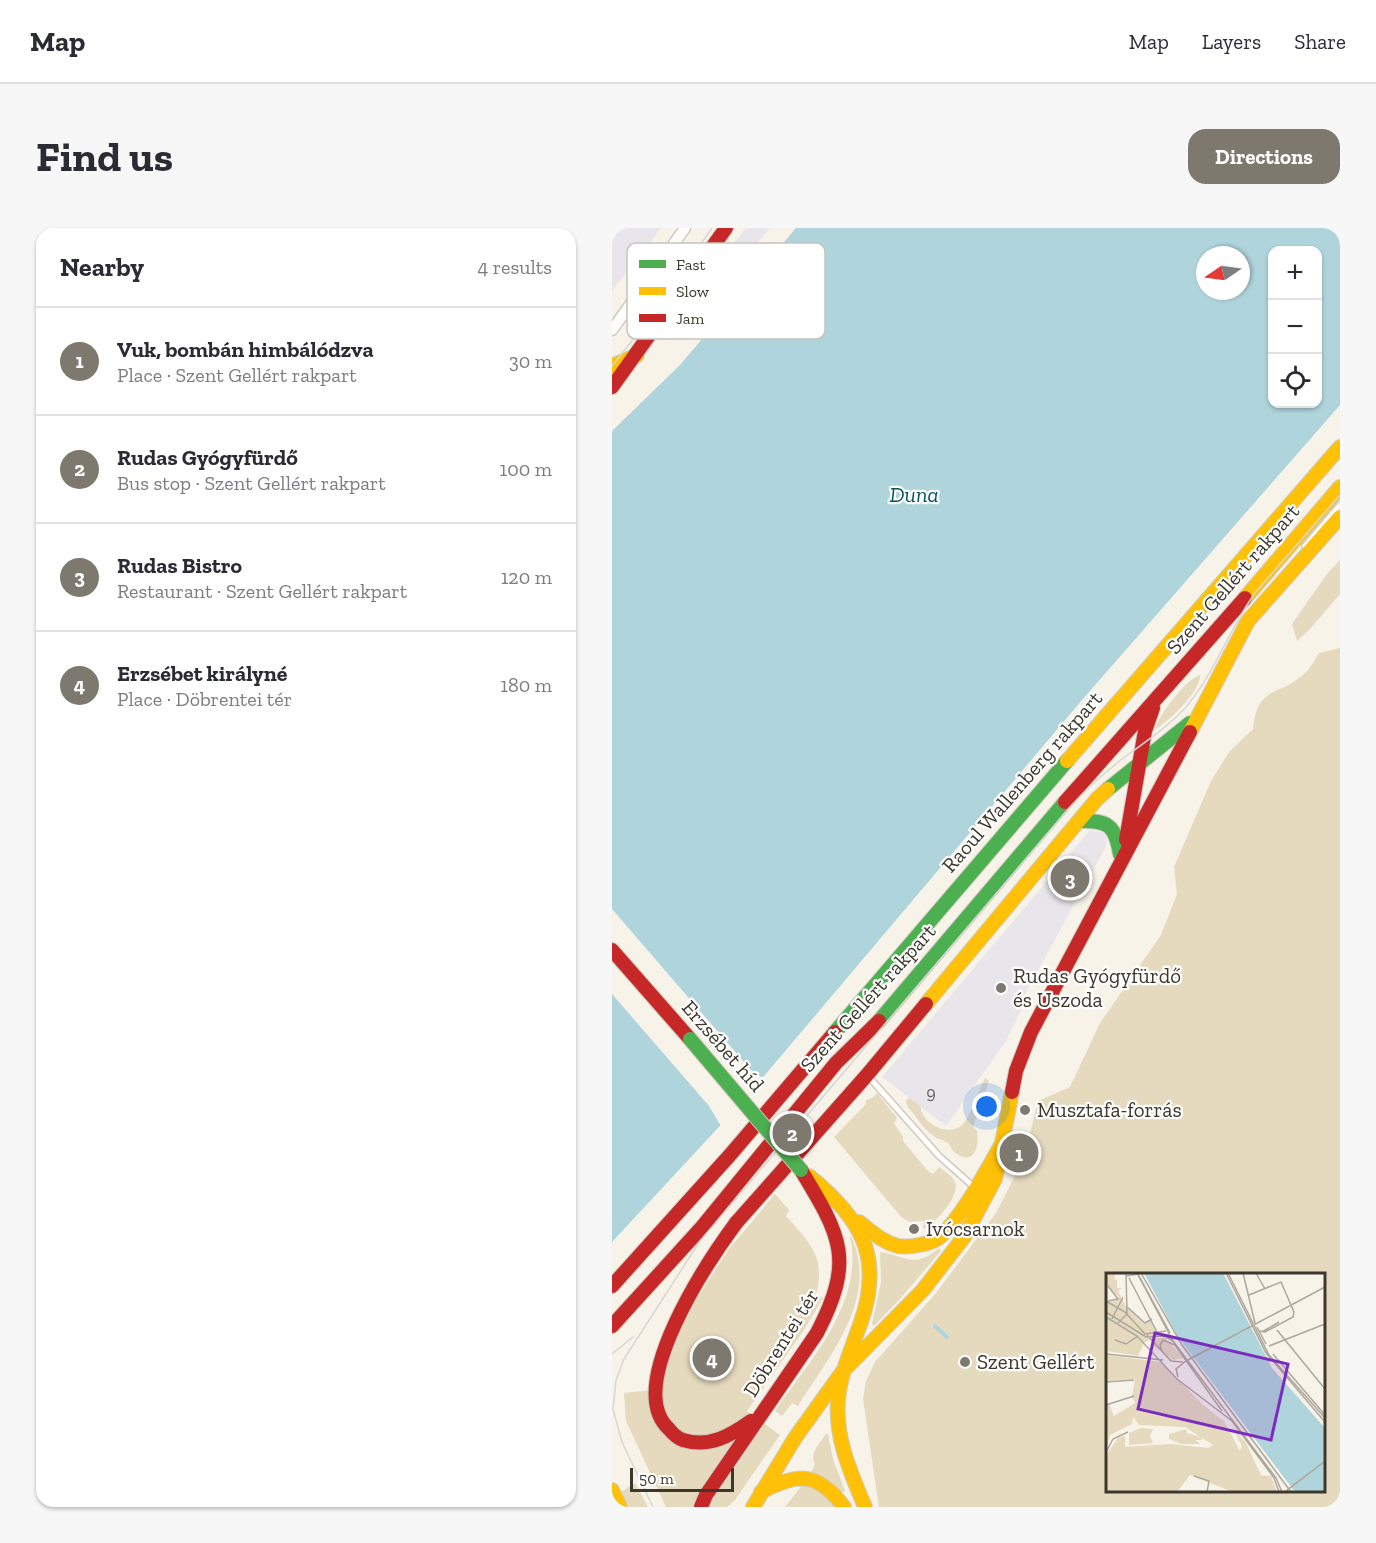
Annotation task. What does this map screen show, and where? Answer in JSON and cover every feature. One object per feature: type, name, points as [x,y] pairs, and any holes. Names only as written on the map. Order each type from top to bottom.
[{"type":"main road","points":[[715,243],[726,228]]},
{"type":"main road","points":[[612,387],[648,339]]},
{"type":"main road","points":[[612,366],[637,355]]},
{"type":"main road","name":"Raoul Wallenberg rakpart","points":[[612,1286],[738,1146],[1122,696],[1340,447]]},
{"type":"main road","name":"Szent Gellért rakpart","points":[[612,1326],[702,1227],[836,1063],[875,1026],[1050,819],[1340,487]]},
{"type":"main road","name":"Szent Gellért rakpart","points":[[843,1371],[923,1290],[964,1237],[992,1188],[1022,1052],[1121,860],[1248,621],[1340,517]]},
{"type":"main road","name":"Szent Gellért rakpart","points":[[1121,860],[1141,762],[1144,731],[1157,699]]},
{"type":"main road","name":"Szent Gellért rakpart","points":[[763,1411],[738,1431],[706,1444],[693,1444],[662,1430],[652,1419],[647,1406],[644,1390],[651,1357],[710,1256],[736,1222],[867,1075],[1097,799],[1141,762],[1177,736],[1197,717]]},
{"type":"main road","points":[[1079,821],[1101,820],[1114,828],[1121,860]]},
{"type":"main road","name":"Erzsébet híd","points":[[612,950],[801,1170]]},
{"type":"main road","points":[[801,1170],[830,1193],[853,1218],[882,1240],[898,1246],[914,1247],[940,1238],[975,1188],[1004,1140]]},
{"type":"main road","name":"Döbrentei tér","points":[[693,1507],[704,1501],[830,1310],[841,1275],[840,1258],[832,1224],[801,1170]]},
{"type":"main road","points":[[853,1218],[866,1244],[870,1283],[865,1309],[843,1371],[837,1403],[839,1426],[849,1468],[865,1507]]},
{"type":"main road","points":[[757,1499],[795,1438],[843,1371]]},
{"type":"main road","points":[[744,1507],[785,1480],[803,1477],[822,1482],[830,1488],[844,1507]]},
{"type":"street","points":[[674,243],[685,228]]},
{"type":"street","points":[[612,330],[627,309]]},
{"type":"lane","points":[[1296,555],[1340,505]]},
{"type":"lane","points":[[1248,621],[1275,580]]},
{"type":"lane","points":[[867,1075],[939,1156],[975,1188]]},
{"type":"shaded area","points":[[1340,560],[1340,594],[1297,641],[1292,624],[1327,574]]},
{"type":"shaded area","points":[[1340,648],[1340,1507],[879,1507],[863,1399],[866,1381],[875,1362],[936,1293],[996,1213],[1024,1158],[1038,1101],[1070,1087],[1100,1023],[1161,935],[1177,894],[1174,867],[1211,781],[1229,752],[1253,729],[1256,714],[1265,698],[1296,681],[1311,666],[1319,653]]},
{"type":"shaded area","points":[[1200,675],[1199,682],[1184,704],[1155,729],[1174,698],[1188,683]]},
{"type":"shaded area","points":[[985,1078],[989,1081],[973,1127],[977,1131],[977,1147],[975,1152],[968,1157],[955,1153],[948,1143],[928,1132],[907,1105],[906,1101],[912,1094],[921,1099],[921,1111],[929,1122],[939,1128],[951,1130],[957,1128],[969,1116]]},
{"type":"shaded area","points":[[877,1093],[897,1118],[894,1123],[903,1141],[928,1171],[933,1174],[939,1167],[954,1180],[956,1186],[952,1200],[935,1221],[923,1229],[924,1221],[910,1222],[902,1218],[834,1137],[866,1104],[866,1100]]},
{"type":"shaded area","points":[[775,1194],[789,1210],[786,1216],[814,1251],[819,1270],[816,1295],[823,1298],[804,1330],[747,1411],[780,1435],[735,1500],[727,1507],[666,1507],[626,1421],[624,1393],[652,1390],[654,1373],[695,1301],[729,1249]]},
{"type":"shaded area","points":[[850,1236],[858,1259],[859,1282],[855,1304],[847,1326],[798,1406],[792,1403],[782,1416],[775,1411],[818,1351],[842,1307],[850,1284],[853,1260]]},
{"type":"shaded area","points":[[939,1248],[941,1251],[874,1326],[872,1324],[881,1282],[880,1252],[916,1260],[930,1255]]},
{"type":"shaded area","points":[[828,1434],[833,1459],[845,1491],[841,1493],[811,1473],[815,1464],[814,1452]]},
{"type":"shaded area","points":[[635,1483],[648,1507],[612,1507],[612,1498]]},
{"type":"shaded area","points":[[803,1484],[819,1488],[835,1507],[785,1507]]},
{"type":"water","name":"Duna","points":[[796,228],[1340,228],[1340,405],[1082,700],[743,1101],[612,1242],[612,431],[680,365],[702,339],[825,339],[825,243],[783,243]]},
{"type":"pier","points":[[612,909],[751,1070],[765,1080],[722,1128],[709,1106],[612,994]]},
{"type":"building","points":[[612,228],[661,228],[649,243],[627,243],[627,272],[612,291]]},
{"type":"building","points":[[746,228],[770,228],[757,243],[734,243]]},
{"type":"building","points":[[1090,830],[1103,833],[1107,839],[1106,846],[1018,1007],[1021,1010],[1006,1041],[946,1126],[882,1077]]},
{"type":"waterway","points":[[935,1326],[947,1337]]},
{"type":"tram line","points":[[701,243],[712,228]]},
{"type":"tram line","points":[[612,366],[633,339]]},
{"type":"tram line","points":[[653,1507],[622,1442],[613,1409],[616,1380],[624,1359],[700,1241],[1069,808],[1101,776],[1164,728],[1186,707],[1205,680],[1255,593],[1340,495]]},
{"type":"tram line","points":[[612,1354],[633,1337]]},
{"type":"traffic: fast","points":[[1108,789],[1190,723]]},
{"type":"traffic: fast","points":[[835,1032],[1067,761]]},
{"type":"traffic: fast","points":[[879,1021],[1065,802]]},
{"type":"traffic: fast","points":[[1079,821],[1103,823],[1108,826],[1116,836],[1120,854]]},
{"type":"traffic: fast","points":[[690,1039],[801,1170]]},
{"type":"traffic: slow","points":[[612,366],[637,355]]},
{"type":"traffic: slow","points":[[1067,761],[1340,447]]},
{"type":"traffic: slow","points":[[1245,598],[1340,487]]},
{"type":"traffic: slow","points":[[1190,732],[1248,621],[1340,517]]},
{"type":"traffic: slow","points":[[926,1004],[1097,799],[1108,789]]},
{"type":"traffic: slow","points":[[753,1507],[795,1438],[843,1371],[923,1290],[964,1237],[995,1179],[1012,1092]]},
{"type":"traffic: slow","points":[[859,1222],[882,1239],[898,1246],[921,1245],[937,1239],[967,1203],[1004,1140]]},
{"type":"traffic: slow","points":[[809,1176],[827,1191],[854,1223],[863,1240],[868,1258],[870,1277],[867,1298],[841,1381],[838,1401],[839,1429],[845,1456],[865,1507]]},
{"type":"traffic: slow","points":[[761,1492],[786,1481],[807,1479],[825,1487],[844,1507]]},
{"type":"traffic: slow","points":[[612,1490],[620,1507]]},
{"type":"traffic: jam","points":[[715,243],[726,228]]},
{"type":"traffic: jam","points":[[612,387],[646,339]]},
{"type":"traffic: jam","points":[[1065,802],[1245,598]]},
{"type":"traffic: jam","points":[[1126,840],[1145,731],[1153,708]]},
{"type":"traffic: jam","points":[[1012,1092],[1016,1071],[1031,1032],[1190,732]]},
{"type":"traffic: jam","points":[[612,950],[690,1039]]},
{"type":"traffic: jam","points":[[736,1223],[867,1075],[926,1004]]},
{"type":"traffic: jam","points":[[612,1326],[702,1227],[836,1063],[879,1021]]},
{"type":"traffic: jam","points":[[612,1286],[730,1155],[835,1032]]},
{"type":"traffic: jam","points":[[701,1507],[706,1495],[817,1333],[836,1286],[839,1267],[834,1231],[801,1170]]},
{"type":"traffic: jam","points":[[736,1223],[690,1294],[663,1355],[656,1384],[658,1410],[669,1429],[681,1439],[702,1443],[719,1439],[751,1421]]},
{"type":"place","name":"Rudas Bistro","points":[[1070,878]]},
{"type":"place","name":"Rudas Gyógyfürdő és Uszoda","points":[[1001,988]]},
{"type":"place","name":"Musztafa-forrás","points":[[1025,1110]]},
{"type":"place","name":"Rudas Gyógyfürdő","points":[[792,1133]]},
{"type":"place","name":"Vuk, bombán himbálódzva","points":[[1019,1153]]},
{"type":"place","name":"Ivócsarnok","points":[[914,1229]]},
{"type":"place","name":"Erzsébet királyné","points":[[712,1358]]},
{"type":"place","name":"Szent Gellért","points":[[965,1362]]}]
